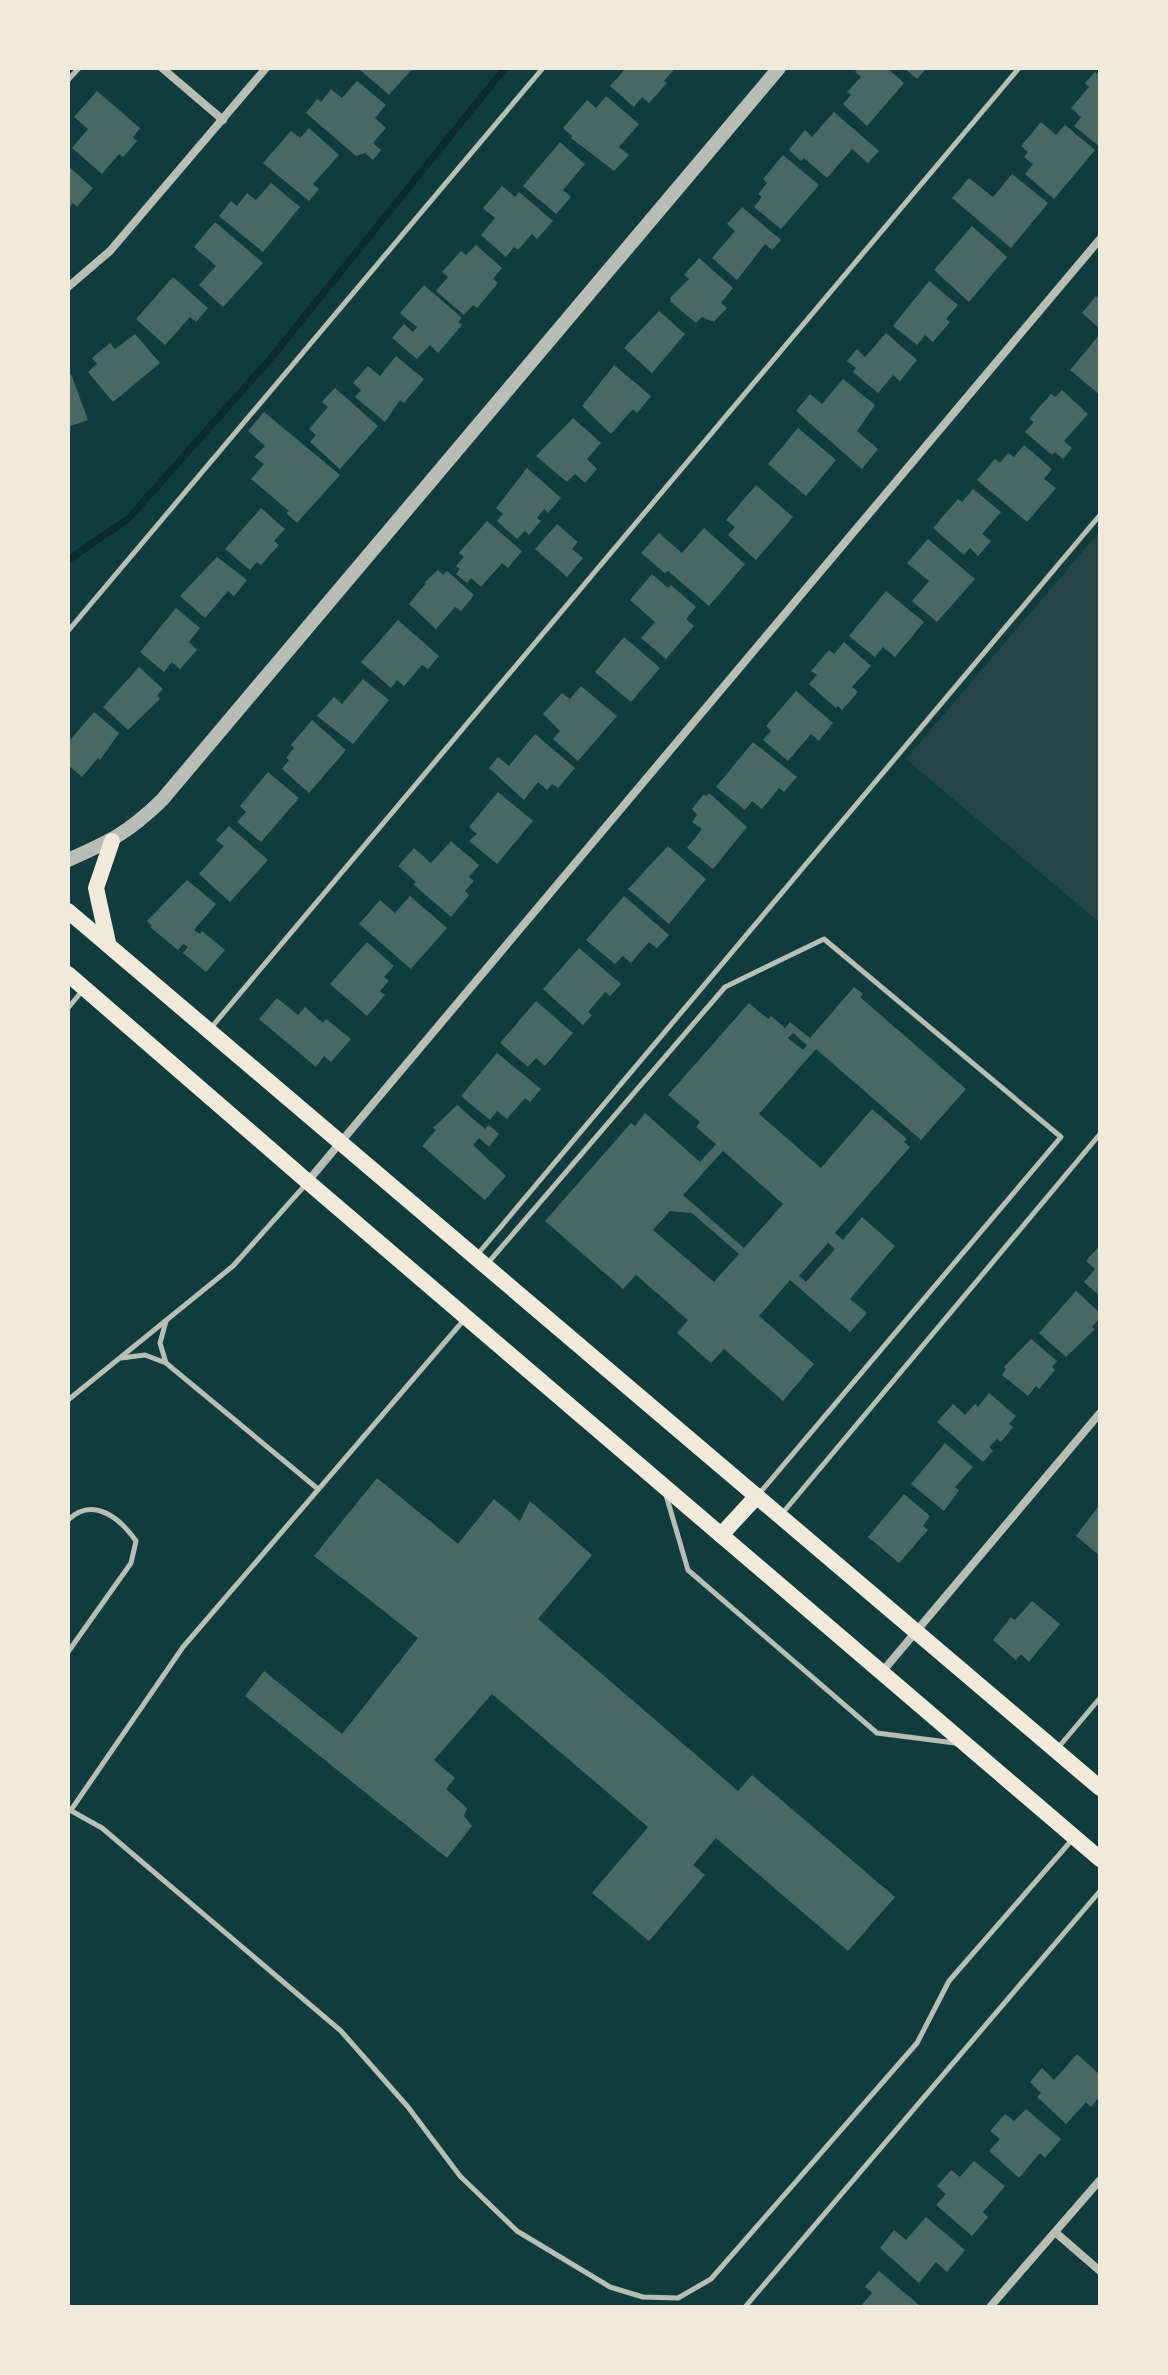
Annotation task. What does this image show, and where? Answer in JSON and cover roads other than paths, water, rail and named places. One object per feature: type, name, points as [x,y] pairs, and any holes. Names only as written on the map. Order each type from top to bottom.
[{"type":"main road","points":[[108,943],[96,888],[112,841]]},
{"type":"main road","points":[[68,911],[1100,1788]]},
{"type":"main road","points":[[68,974],[1100,1859]]},
{"type":"main road","points":[[721,1535],[757,1496]]},
{"type":"street","points":[[162,68],[223,120]]},
{"type":"street","points":[[68,287],[110,251],[266,68]]},
{"type":"street","points":[[68,860],[112,841],[134,827],[162,800],[779,68]]},
{"type":"street","points":[[308,1182],[1100,239]]},
{"type":"street","points":[[882,1672],[1100,1413]]},
{"type":"street","points":[[990,2307],[1100,2180]]},
{"type":"street","points":[[1055,2232],[1100,2271]]},
{"type":"lane","points":[[68,80],[79,68]]},
{"type":"lane","points":[[68,631],[543,68]]},
{"type":"lane","points":[[209,1029],[1019,68]]},
{"type":"lane","points":[[481,1261],[1100,515]]},
{"type":"lane","points":[[481,1261],[725,987],[824,939],[1061,1137],[757,1496]]},
{"type":"lane","points":[[68,1008],[84,988]]},
{"type":"lane","points":[[780,1515],[1100,1134]]},
{"type":"lane","points":[[68,1400],[233,1266],[308,1182]]},
{"type":"lane","points":[[466,1317],[183,1647],[70,1809],[102,1828],[341,2031],[408,2107],[460,2176],[517,2231],[610,2287],[643,2297],[678,2298],[711,2279],[917,2043],[949,1981],[1075,1838]]},
{"type":"lane","points":[[166,1321],[160,1343],[166,1363]]},
{"type":"lane","points":[[120,1358],[145,1355],[166,1363],[318,1489]]},
{"type":"lane","points":[[664,1486],[688,1570],[877,1733],[967,1745]]},
{"type":"lane","points":[[68,1520],[77,1512],[96,1509],[111,1514],[136,1541],[131,1563],[68,1652]]},
{"type":"lane","points":[[1056,1750],[1100,1698]]},
{"type":"lane","points":[[745,2307],[1100,1891]]},
{"type":"waterway","points":[[68,560],[128,519],[271,358],[505,68]]}]
